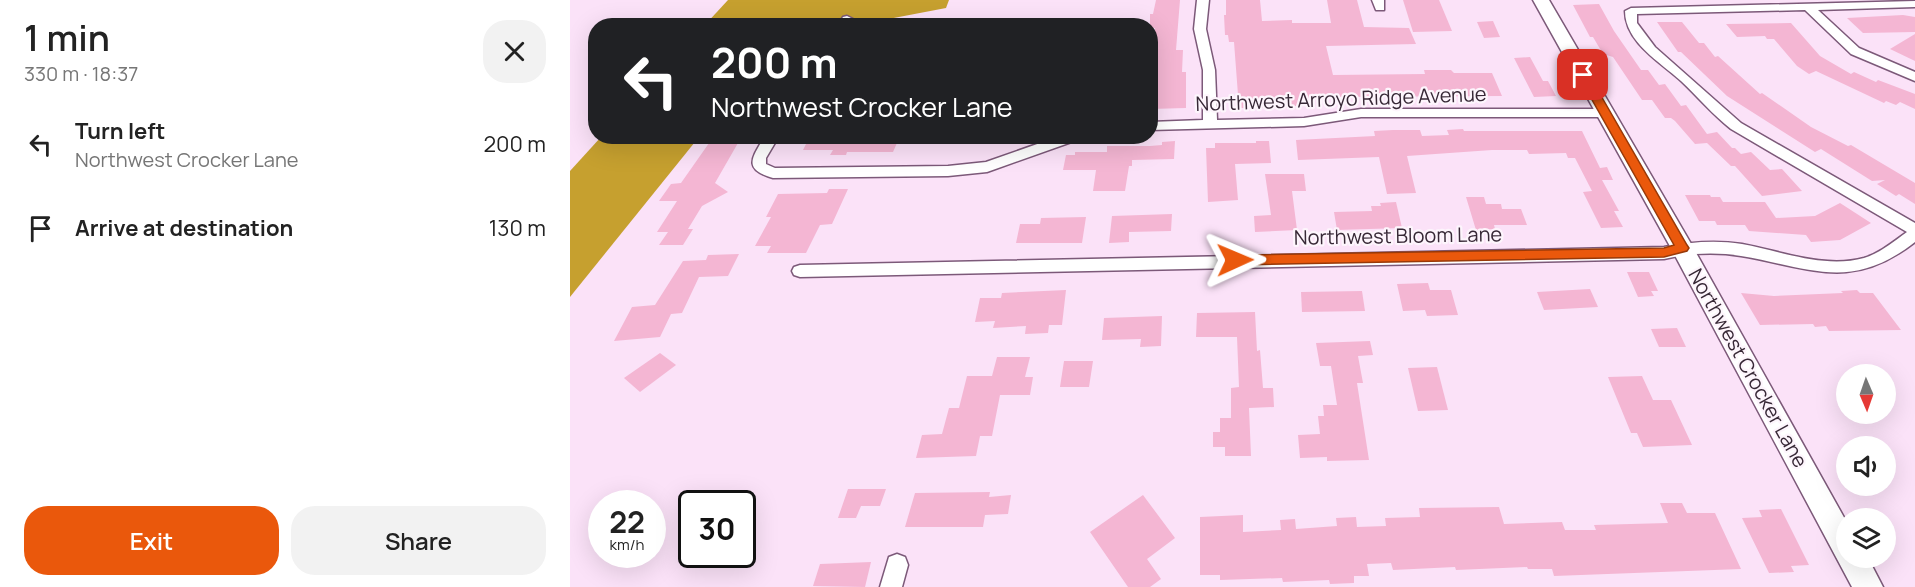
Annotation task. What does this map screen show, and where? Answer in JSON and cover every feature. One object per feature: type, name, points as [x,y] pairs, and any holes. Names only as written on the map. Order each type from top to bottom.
[{"type":"street","points":[[1203,0],[1200,29],[1209,70],[1210,124]]},
{"type":"street","name":"Northwest Crocker Lane","points":[[1541,0],[1682,248],[1836,530]]},
{"type":"street","points":[[1915,4],[1856,3],[1808,7],[1733,4],[1631,11],[1631,23],[1651,50],[1685,78],[1719,113],[1915,232]]},
{"type":"street","points":[[1808,7],[1855,51],[1915,76]]},
{"type":"street","name":"Northwest Arroyo Ridge Avenue","points":[[1158,126],[1304,122],[1361,113],[1604,113]]},
{"type":"street","points":[[767,144],[759,158],[759,166],[773,173],[948,171],[987,167],[1055,144]]},
{"type":"street","name":"Northwest Bloom Lane","points":[[800,271],[1664,253],[1682,248],[1743,250],[1799,263],[1836,267],[1876,260],[1915,232]]},
{"type":"street","points":[[891,587],[897,565]]},
{"type":"street","points":[[1858,568],[1868,587]]},
{"type":"shaded area","points":[[728,0],[949,0],[946,8],[894,18],[711,18]]},
{"type":"shaded area","points":[[595,144],[693,144],[570,297],[570,171]]},
{"type":"building","points":[[1156,0],[1180,0],[1176,50],[1183,50],[1182,72],[1186,72],[1186,108],[1158,109],[1158,18],[1150,18],[1150,14],[1153,14]]},
{"type":"building","points":[[1226,0],[1260,0],[1262,21],[1292,20],[1292,23],[1331,23],[1327,0],[1357,0],[1364,27],[1409,28],[1416,44],[1326,46],[1333,75],[1425,74],[1424,70],[1492,73],[1502,96],[1339,97],[1301,99],[1302,106],[1290,106],[1291,108],[1239,108],[1234,42],[1229,42],[1228,35],[1225,35]]},
{"type":"building","points":[[1403,0],[1439,0],[1452,31],[1413,32]]},
{"type":"building","points":[[1599,4],[1614,31],[1641,70],[1648,70],[1659,85],[1665,84],[1681,106],[1686,105],[1707,134],[1717,132],[1741,154],[1751,152],[1770,170],[1782,169],[1802,191],[1762,196],[1735,166],[1731,166],[1707,143],[1695,144],[1675,121],[1665,118],[1652,100],[1642,100],[1613,57],[1603,54],[1593,37],[1590,37],[1573,5]]},
{"type":"building","points":[[1903,15],[1915,17],[1915,32],[1863,33],[1847,18]]},
{"type":"building","points":[[1493,21],[1500,37],[1484,38],[1477,22]]},
{"type":"building","points":[[1657,22],[1682,22],[1699,43],[1704,43],[1715,57],[1718,56],[1760,94],[1762,93],[1811,127],[1848,146],[1851,145],[1915,183],[1915,204],[1877,184],[1885,180],[1872,181],[1821,149],[1815,152],[1727,96],[1681,52],[1678,52]]},
{"type":"building","points":[[1791,23],[1820,56],[1851,74],[1854,72],[1876,82],[1878,80],[1915,94],[1915,109],[1900,102],[1896,105],[1886,101],[1884,103],[1816,71],[1809,74],[1797,66],[1774,39],[1767,39],[1765,36],[1737,37],[1726,24]]},
{"type":"building","points":[[1915,34],[1915,61],[1890,49]]},
{"type":"building","points":[[1530,57],[1543,81],[1548,81],[1556,96],[1534,97],[1514,58]]},
{"type":"building","points":[[1463,129],[1464,131],[1582,131],[1600,168],[1607,167],[1613,180],[1602,180],[1619,211],[1614,211],[1623,227],[1601,228],[1583,192],[1592,191],[1575,158],[1568,158],[1566,153],[1529,154],[1527,150],[1492,150],[1407,156],[1416,193],[1387,194],[1379,157],[1298,160],[1296,140],[1375,136],[1374,131],[1393,130],[1420,130],[1422,136],[1449,135],[1447,130]]},
{"type":"building","points":[[1175,141],[1174,159],[1132,160],[1125,191],[1093,191],[1096,170],[1063,170],[1066,155],[1075,155],[1075,152],[1107,152],[1107,146],[1150,146]]},
{"type":"building","points":[[1256,141],[1269,141],[1271,163],[1235,164],[1238,200],[1208,202],[1206,148],[1215,148],[1215,143],[1256,143]]},
{"type":"building","points":[[708,144],[737,144],[715,183],[728,192],[702,206],[688,229],[693,229],[683,245],[659,245],[668,232],[657,232],[677,201],[659,201],[671,184],[681,183]]},
{"type":"building","points":[[806,144],[896,144],[893,152],[847,152],[846,155],[830,155],[833,150],[803,150]]},
{"type":"building","points":[[1265,174],[1304,174],[1306,191],[1292,191],[1297,230],[1255,232],[1254,216],[1271,215]]},
{"type":"building","points":[[829,189],[848,189],[832,224],[820,225],[806,253],[767,253],[771,246],[755,246],[771,217],[766,217],[778,194],[827,193]]},
{"type":"building","points":[[1685,195],[1710,195],[1720,197],[1723,202],[1765,202],[1776,218],[1815,216],[1840,203],[1871,223],[1840,240],[1811,242],[1806,235],[1749,231],[1745,225],[1717,225],[1715,221],[1699,221]]},
{"type":"building","points":[[1466,197],[1484,197],[1486,204],[1501,204],[1502,209],[1521,209],[1527,225],[1494,225],[1495,229],[1476,230]]},
{"type":"building","points":[[1396,202],[1402,228],[1337,230],[1334,212],[1372,211],[1371,206]]},
{"type":"building","points":[[1172,214],[1171,231],[1129,232],[1129,242],[1109,243],[1112,216]]},
{"type":"building","points":[[1086,217],[1082,243],[1016,243],[1020,224],[1040,224],[1041,218]]},
{"type":"building","points":[[739,254],[728,276],[699,277],[682,313],[671,314],[660,337],[614,341],[632,307],[655,305],[683,261],[706,260],[708,255]]},
{"type":"building","points":[[1627,272],[1649,272],[1658,291],[1651,291],[1654,296],[1638,297]]},
{"type":"building","points":[[1428,283],[1430,290],[1451,290],[1458,315],[1427,316],[1425,310],[1403,311],[1397,284]]},
{"type":"building","points":[[1590,289],[1598,307],[1544,310],[1537,292]]},
{"type":"building","points":[[1066,290],[1062,325],[1049,325],[1048,333],[1025,334],[1026,326],[993,328],[995,321],[975,322],[980,298],[1001,298],[1002,293]]},
{"type":"building","points":[[1857,290],[1860,293],[1873,293],[1901,330],[1829,331],[1826,326],[1815,327],[1813,324],[1760,325],[1741,293],[1774,296],[1843,293],[1841,291]]},
{"type":"building","points":[[1362,291],[1365,311],[1302,312],[1301,292]]},
{"type":"building","points":[[1255,312],[1257,351],[1260,350],[1263,388],[1273,388],[1274,407],[1249,408],[1251,456],[1225,456],[1225,447],[1213,447],[1213,432],[1220,432],[1220,418],[1231,418],[1231,388],[1239,387],[1237,337],[1196,337],[1197,313]]},
{"type":"building","points":[[1162,316],[1161,346],[1140,347],[1141,339],[1102,340],[1104,318]]},
{"type":"building","points":[[1677,328],[1686,347],[1659,347],[1651,329]]},
{"type":"building","points":[[1370,341],[1373,355],[1358,356],[1363,383],[1357,383],[1369,460],[1327,461],[1327,457],[1300,458],[1298,435],[1320,434],[1318,416],[1324,416],[1323,405],[1337,405],[1331,366],[1320,366],[1316,343]]},
{"type":"building","points":[[660,353],[676,365],[640,392],[624,378]]},
{"type":"building","points":[[997,357],[1030,357],[1025,377],[1033,377],[1030,395],[1000,395],[992,436],[980,436],[976,456],[916,458],[922,435],[942,434],[949,408],[959,408],[967,376],[992,376]]},
{"type":"building","points":[[1064,361],[1093,361],[1089,387],[1060,387]]},
{"type":"building","points":[[1437,367],[1448,410],[1418,411],[1408,368]]},
{"type":"building","points":[[1642,376],[1653,400],[1671,400],[1692,445],[1643,447],[1637,433],[1631,433],[1608,377]]},
{"type":"building","points":[[848,489],[886,489],[880,506],[861,506],[856,518],[838,518]]},
{"type":"building","points":[[990,492],[989,497],[1011,495],[1008,514],[985,515],[983,527],[905,527],[915,493]]},
{"type":"building","points":[[1143,495],[1175,538],[1147,559],[1161,579],[1150,587],[1128,587],[1090,532]]},
{"type":"building","points":[[1660,503],[1682,503],[1687,513],[1715,513],[1741,569],[1554,576],[1552,569],[1528,569],[1527,567],[1393,570],[1391,563],[1367,564],[1369,576],[1354,576],[1354,583],[1330,584],[1329,580],[1283,582],[1282,578],[1220,580],[1220,575],[1200,575],[1200,517],[1243,515],[1243,532],[1281,530],[1280,520],[1295,519],[1296,529],[1337,526],[1336,518],[1356,517],[1357,527],[1386,526],[1385,518],[1420,517],[1419,508],[1499,507],[1504,524],[1562,522],[1565,530],[1596,530],[1594,525],[1668,523]]},
{"type":"building","points":[[1781,509],[1809,565],[1791,566],[1794,572],[1769,573],[1742,518],[1762,517],[1759,510]]},
{"type":"building","points":[[871,562],[865,587],[813,586],[820,564]]},
{"type":"route","points":[[1235,260],[1664,253],[1682,248],[1583,75]]}]
